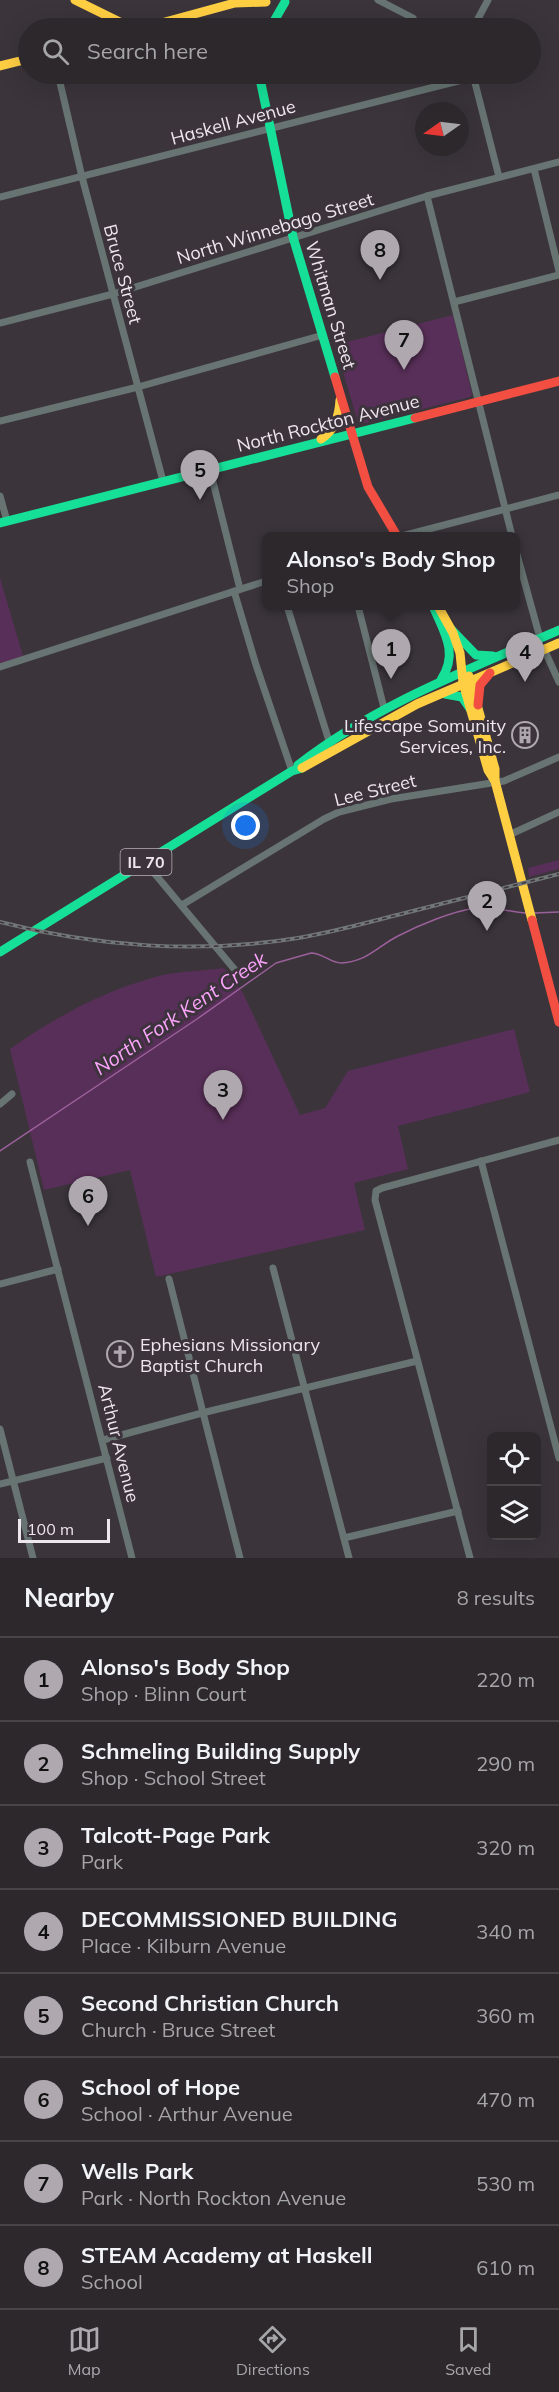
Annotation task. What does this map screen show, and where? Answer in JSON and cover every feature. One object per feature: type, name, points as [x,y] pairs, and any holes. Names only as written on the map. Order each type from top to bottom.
[{"type":"main road","points":[[75,0],[112,18]]},
{"type":"main road","points":[[177,18],[236,1],[247,4],[267,2],[278,5],[287,1]]},
{"type":"main road","points":[[276,18],[287,1]]},
{"type":"main road","points":[[267,2],[272,11],[271,18]]},
{"type":"main road","points":[[0,66],[18,62]]},
{"type":"main road","name":"Whitman Street","points":[[261,84],[268,128],[294,237],[368,487],[394,532]]},
{"type":"main road","name":"North Rockton Avenue","points":[[3,522],[559,381]]},
{"type":"main road","points":[[312,444],[329,435],[333,430],[339,410],[340,392]]},
{"type":"main road","points":[[435,610],[452,653],[449,670],[437,683]]},
{"type":"main road","points":[[440,610],[450,628],[465,671],[495,770],[495,781],[559,1022]]},
{"type":"main road","points":[[450,628],[476,655],[500,656]]},
{"type":"main road","name":"IL 70","points":[[0,952],[292,771],[329,741],[384,708],[559,630]]},
{"type":"main road","name":"IL 70","points":[[292,771],[305,767],[417,704],[559,643]]},
{"type":"main road","points":[[475,708],[480,685],[493,671]]},
{"type":"main road","points":[[439,694],[458,695],[475,708]]},
{"type":"street","points":[[378,0],[413,18]]},
{"type":"street","points":[[478,18],[488,0]]},
{"type":"street","name":"Bruce Street","points":[[60,84],[82,177],[162,481]]},
{"type":"street","name":"Haskell Avenue","points":[[0,197],[445,84]]},
{"type":"street","points":[[475,84],[499,177]]},
{"type":"street","name":"North Winnebago Street","points":[[0,322],[113,294],[427,196],[559,162]]},
{"type":"street","points":[[453,302],[559,273],[534,169]]},
{"type":"street","points":[[427,196],[511,532]]},
{"type":"street","points":[[0,421],[138,387],[323,335]]},
{"type":"street","points":[[210,470],[256,665],[292,771]]},
{"type":"street","points":[[420,532],[559,495]]},
{"type":"street","points":[[0,496],[3,522]]},
{"type":"street","points":[[520,566],[540,638]]},
{"type":"street","points":[[0,667],[262,582]]},
{"type":"street","points":[[288,610],[329,741]]},
{"type":"street","points":[[359,610],[384,708]]},
{"type":"street","points":[[544,649],[559,682]]},
{"type":"street","name":"Lee Street","points":[[182,905],[339,812],[391,799],[510,779],[559,757]]},
{"type":"street","points":[[509,835],[559,812]]},
{"type":"street","points":[[145,862],[235,970]]},
{"type":"street","points":[[0,1104],[12,1094]]},
{"type":"street","points":[[470,1558],[375,1200],[376,1191],[559,1140]]},
{"type":"street","points":[[481,1161],[559,1458]]},
{"type":"street","name":"Arthur Avenue","points":[[30,1162],[132,1558]]},
{"type":"street","points":[[273,1268],[349,1558]]},
{"type":"street","points":[[0,1284],[58,1269]]},
{"type":"street","points":[[169,1279],[240,1558]]},
{"type":"street","points":[[103,1440],[202,1413],[417,1361]]},
{"type":"street","points":[[0,1429],[33,1558]]},
{"type":"street","points":[[0,1484],[107,1458]]},
{"type":"street","points":[[344,1539],[458,1511]]},
{"type":"shaded area","points":[[453,315],[472,394],[470,397],[367,423],[357,419],[335,345]]},
{"type":"shaded area","points":[[0,578],[23,656],[0,664]]},
{"type":"shaded area","points":[[559,860],[559,869],[529,877],[528,868]]},
{"type":"shaded area","points":[[224,968],[243,993],[300,1115],[325,1108],[348,1071],[514,1029],[530,1092],[398,1126],[408,1169],[354,1183],[365,1230],[156,1277],[130,1170],[44,1190],[10,1049],[81,1006],[119,989],[167,974]]},
{"type":"waterway","name":"North Fork Kent Creek","points":[[0,1151],[197,1019],[276,963],[311,953],[337,963],[358,960],[416,927],[447,915],[476,908],[526,913]]},
{"type":"waterway","name":"North Fork Kent Creek","points":[[534,913],[559,912]]},
{"type":"railway","points":[[0,922],[36,931],[110,942],[186,947],[261,943],[338,930],[559,874]]},
{"type":"traffic: fast","points":[[276,18],[285,2]]},
{"type":"traffic: fast","points":[[261,84],[293,237],[335,377]]},
{"type":"traffic: fast","points":[[0,523],[415,418]]},
{"type":"traffic: fast","points":[[435,610],[445,634],[449,652],[449,661],[441,680]]},
{"type":"traffic: fast","points":[[450,628],[476,655],[493,656]]},
{"type":"traffic: fast","points":[[298,765],[328,743],[391,706],[457,674],[559,630]]},
{"type":"traffic: fast","points":[[445,694],[462,697],[471,710]]},
{"type":"traffic: fast","points":[[0,952],[292,771],[302,768]]},
{"type":"traffic: slow","points":[[75,0],[112,18]]},
{"type":"traffic: slow","points":[[180,18],[235,3],[266,2]]},
{"type":"traffic: slow","points":[[0,66],[18,62]]},
{"type":"traffic: slow","points":[[321,439],[330,431],[335,422],[340,400]]},
{"type":"traffic: slow","points":[[440,610],[453,633],[460,653],[463,683],[488,770],[495,781],[532,920]]},
{"type":"traffic: slow","points":[[302,768],[417,704],[559,643]]},
{"type":"traffic: slow","points":[[469,676],[495,769],[495,781]]},
{"type":"traffic: jam","points":[[335,377],[368,487],[395,532]]},
{"type":"traffic: jam","points":[[415,418],[559,381]]},
{"type":"traffic: jam","points":[[478,705],[480,685],[490,673]]},
{"type":"traffic: jam","points":[[532,920],[559,1022]]},
{"type":"place","name":"STEAM Academy at Haskell","points":[[380,280]]},
{"type":"place","name":"Wells Park","points":[[404,370]]},
{"type":"place","name":"Second Christian Church","points":[[200,500]]},
{"type":"place","name":"Alonso's Body Shop","points":[[391,679]]},
{"type":"place","name":"DECOMMISSIONED BUILDING","points":[[525,682]]},
{"type":"place","name":"Lifescape Somunity Services, Inc.","points":[[525,735]]},
{"type":"place","name":"Schmeling Building Supply","points":[[487,931]]},
{"type":"place","name":"Talcott-Page Park","points":[[223,1120]]},
{"type":"place","name":"School of Hope","points":[[88,1226]]},
{"type":"place","name":"Ephesians Missionary Baptist Church","points":[[120,1354]]}]
